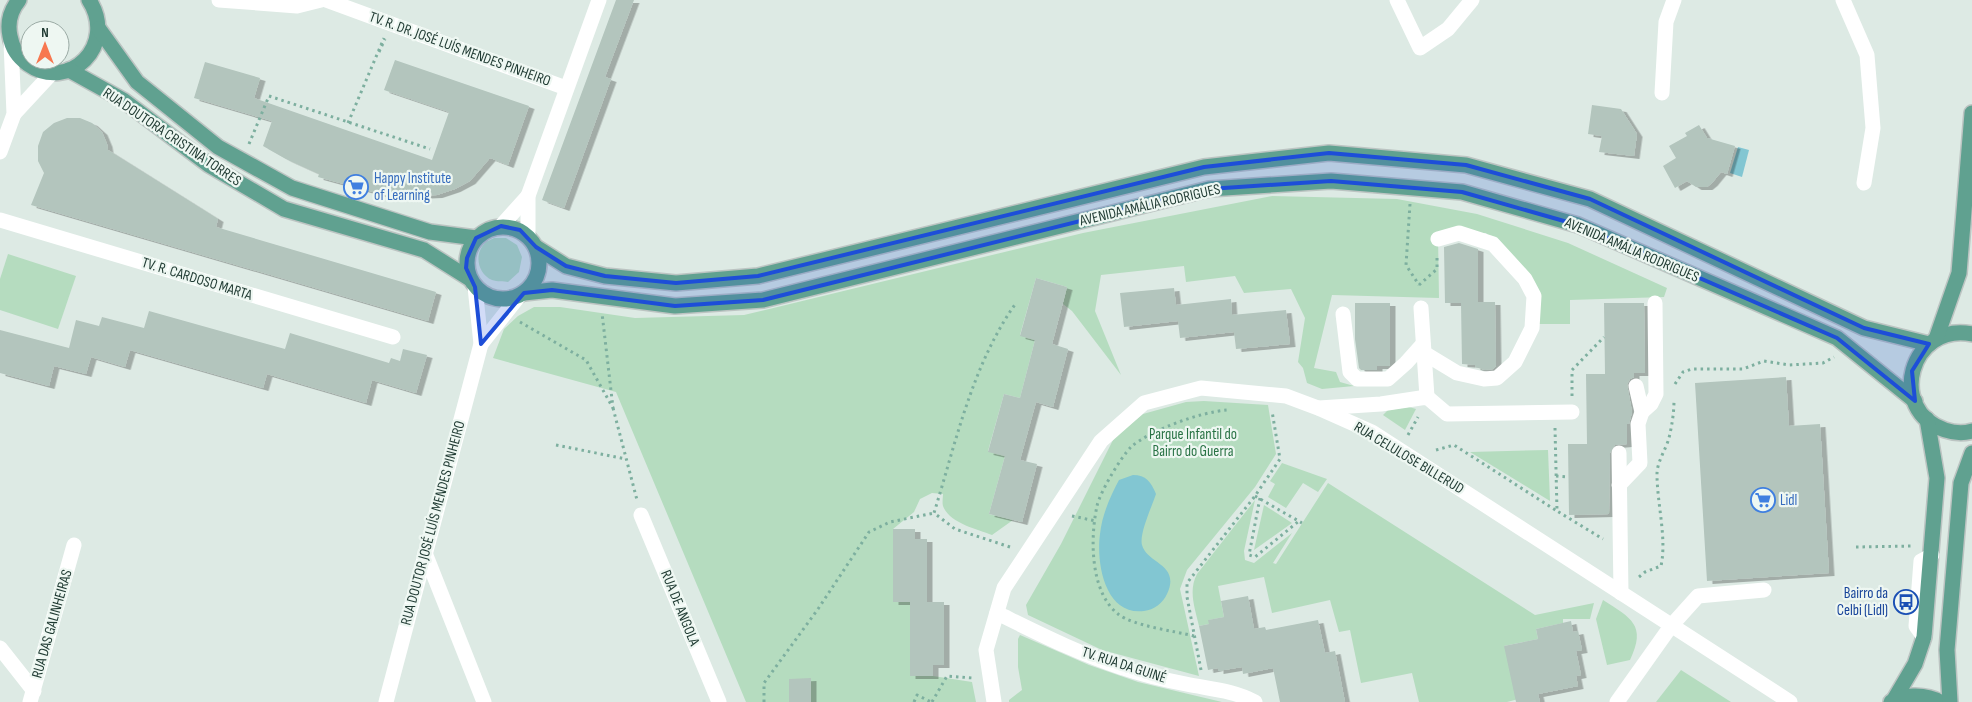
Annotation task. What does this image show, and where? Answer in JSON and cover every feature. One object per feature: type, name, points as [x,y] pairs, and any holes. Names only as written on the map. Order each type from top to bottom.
[{"type":"main road","points":[[19,0],[4,21],[11,44],[20,59],[35,69],[52,73],[69,70]]},
{"type":"main road","name":"RUA DOUTORA CRISTINA TORRES","points":[[89,0],[96,12],[99,29],[137,82],[218,147],[292,188],[430,232],[476,238]]},
{"type":"main road","points":[[70,69],[84,61],[90,54],[95,47],[99,29]]},
{"type":"main road","name":"RUA DOUTORA CRISTINA TORRES","points":[[69,70],[123,100],[209,165],[284,209],[424,250],[472,283]]},
{"type":"main road","points":[[1933,342],[1959,273],[1972,113]]},
{"type":"main road","name":"AVENIDA AMÁLIA RODRIGUES","points":[[532,241],[566,266],[605,276],[676,283],[758,276],[1204,167],[1329,153],[1466,165],[1590,198],[1864,328],[1933,342]]},
{"type":"main road","name":"AVENIDA AMÁLIA RODRIGUES","points":[[525,292],[552,290],[675,306],[763,300],[1209,189],[1331,180],[1462,192],[1578,225],[1837,338],[1914,401],[1927,419]]},
{"type":"main road","points":[[501,226],[511,227],[532,241],[539,257],[540,267],[525,292],[508,299],[496,299],[484,295],[472,283],[466,268],[470,247],[476,238],[483,232],[501,226]]},
{"type":"main road","points":[[1914,401],[1911,386],[1912,370],[1918,356],[1933,342],[1950,334],[1972,334]]},
{"type":"main road","points":[[1927,419],[1938,427],[1952,432],[1972,431]]},
{"type":"main road","points":[[1893,700],[1915,664],[1924,637],[1937,478],[1927,419]]},
{"type":"main road","points":[[1950,702],[1947,650],[1961,483],[1972,453]]},
{"type":"main road","points":[[1893,700],[1918,696],[1935,699],[1940,702]]},
{"type":"street","points":[[219,0],[297,6],[321,0]]},
{"type":"street","name":"TV. R. DR. JOSÉ LUÍS MENDES PINHEIRO","points":[[326,0],[566,88]]},
{"type":"street","points":[[501,226],[528,196],[599,0]]},
{"type":"street","points":[[1397,0],[1420,48],[1448,29],[1472,0]]},
{"type":"street","points":[[1662,93],[1666,22],[1674,0]]},
{"type":"street","points":[[1843,0],[1867,56],[1872,128],[1864,183]]},
{"type":"street","points":[[11,44],[14,114]]},
{"type":"street","points":[[0,152],[14,114],[52,73]]},
{"type":"street","points":[[528,196],[532,241]]},
{"type":"street","name":"TV. R. CARDOSO MARTA","points":[[0,220],[393,337]]},
{"type":"street","points":[[1424,348],[1456,373],[1484,379],[1497,378],[1514,362],[1532,328],[1534,296],[1525,279],[1493,244],[1459,234],[1438,239]]},
{"type":"street","name":"RUA DOUTOR JOSÉ LUÍS MENDES PINHEIRO","points":[[386,702],[481,344],[472,283]]},
{"type":"street","name":"RUA DOUTOR JOSÉ LUÍS MENDES PINHEIRO","points":[[481,344],[525,292]]},
{"type":"street","points":[[1421,301],[1427,397],[1447,414],[1572,412]]},
{"type":"street","points":[[1619,485],[1640,463],[1638,424],[1642,412],[1651,404],[1656,394],[1655,303]]},
{"type":"street","points":[[1343,314],[1350,372],[1357,379],[1388,379],[1424,348]]},
{"type":"street","points":[[1636,386],[1642,412]]},
{"type":"street","name":"RUA CELULOSE BILLERUD","points":[[994,702],[986,650],[1004,588],[1027,553],[1101,441],[1144,403],[1201,388],[1286,396],[1372,432],[1790,702]]},
{"type":"street","points":[[1318,408],[1381,404],[1427,397]]},
{"type":"street","points":[[1619,453],[1621,593]]},
{"type":"street","name":"RUA DE ANGOLA","points":[[641,515],[718,702]]},
{"type":"street","name":"RUA DAS GALINHEIRAS","points":[[32,696],[74,545]]},
{"type":"street","points":[[425,553],[484,702]]},
{"type":"street","points":[[1617,702],[1671,626],[1698,596],[1764,590]]},
{"type":"street","name":"TV. RUA DA GUINÉ","points":[[997,613],[1087,655],[1123,668],[1156,678],[1241,695],[1255,702]]},
{"type":"street","points":[[0,648],[32,696]]},
{"type":"path","points":[[348,123],[378,52],[388,31],[394,25]]},
{"type":"path","points":[[242,161],[269,96],[430,150]]},
{"type":"path","points":[[1410,188],[1406,265],[1419,285],[1421,301]]},
{"type":"path","points":[[1419,285],[1437,269],[1438,239]]},
{"type":"path","points":[[604,296],[602,313],[613,408],[641,515]]},
{"type":"path","points":[[934,513],[973,388],[999,327],[1016,303]]},
{"type":"path","points":[[503,317],[513,318],[586,360],[613,408]]},
{"type":"path","points":[[1572,384],[1572,370],[1604,337]]},
{"type":"path","points":[[1675,387],[1682,372],[1692,369],[1743,369],[1764,361],[1789,365],[1823,363],[1850,349]]},
{"type":"path","points":[[1621,593],[1645,572],[1661,566],[1663,554],[1657,472],[1669,438],[1674,393]]},
{"type":"path","points":[[1266,408],[1279,408]]},
{"type":"path","points":[[1204,687],[1187,597],[1188,583],[1255,496],[1280,459],[1272,408]]},
{"type":"path","points":[[1194,636],[1142,624],[1119,615],[1104,600],[1096,574],[1093,549],[1097,505],[1114,469],[1132,447],[1156,432],[1188,419],[1232,410]]},
{"type":"path","points":[[1415,438],[1407,434],[1421,413]]},
{"type":"path","points":[[556,445],[626,459]]},
{"type":"path","points":[[1430,447],[1437,451],[1454,445],[1620,550]]},
{"type":"path","points":[[1556,446],[1557,511]]},
{"type":"path","points":[[1556,476],[1568,477]]},
{"type":"path","points":[[1255,496],[1260,498],[1301,522],[1255,557],[1249,555],[1249,550],[1260,498]]},
{"type":"path","points":[[764,702],[764,683],[818,609],[869,532],[890,522],[934,513],[955,529],[1027,553]]},
{"type":"path","points":[[1068,515],[1096,521]]},
{"type":"path","points":[[1856,548],[1900,546]]},
{"type":"path","points":[[914,702],[917,696],[932,702],[947,676],[991,678]]},
{"type":"highlighted area","points":[[1329,153],[1466,165],[1590,199],[1864,328],[1929,344],[1912,371],[1915,401],[1837,338],[1578,225],[1462,192],[1331,181],[1209,189],[763,300],[675,306],[552,290],[524,293],[481,344],[475,287],[466,268],[467,258],[476,238],[501,226],[520,230],[536,247],[566,266],[605,276],[676,283],[758,276],[1204,167]]},
{"type":"green space","points":[[1272,196],[1397,199],[1477,214],[1568,243],[1667,288],[1664,297],[1570,300],[1570,324],[1535,324],[1528,279],[1486,233],[1438,235],[1439,298],[1332,295],[1314,368],[1336,372],[1340,382],[1354,386],[1322,389],[1307,383],[1303,368],[1298,362],[1305,318],[1291,289],[1244,293],[1235,276],[1186,282],[1184,266],[1101,275],[1095,311],[1121,375],[1072,311],[1063,304],[1067,287],[1036,278],[1020,335],[1035,340],[1020,398],[1004,394],[988,451],[1005,456],[989,514],[1013,520],[992,535],[964,525],[951,517],[943,506],[943,494],[932,493],[920,499],[914,512],[893,529],[893,602],[910,602],[910,675],[933,676],[972,682],[976,702],[746,702],[616,392],[493,358],[504,329],[518,316],[534,307],[560,307],[635,318],[744,315],[1083,233]]},
{"type":"green space","points":[[494,238],[506,238],[517,245],[522,257],[519,272],[508,282],[494,281],[487,277],[479,264],[478,259],[481,248],[486,242]]},
{"type":"green space","points":[[8,254],[76,276],[58,329],[0,310],[0,279]]},
{"type":"green space","name":"Parque Infantil do Bairro do Guerra","points":[[1204,401],[1268,405],[1276,454],[1255,487],[1187,570],[1180,589],[1199,676],[1102,650],[1028,615],[1026,605],[1061,544],[1114,438],[1143,414],[1186,402]]},
{"type":"green space","points":[[1409,407],[1416,409],[1405,430],[1383,415],[1388,410]]},
{"type":"green space","points":[[1548,450],[1550,501],[1470,452]]},
{"type":"green space","points":[[1282,463],[1327,479],[1318,492],[1303,483],[1286,508],[1268,497],[1275,484],[1270,481]]},
{"type":"green space","points":[[1328,483],[1535,615],[1594,603],[1590,619],[1563,619],[1563,623],[1536,629],[1538,639],[1504,646],[1537,686],[1538,694],[1507,702],[1419,702],[1412,673],[1361,683],[1350,630],[1339,632],[1330,600],[1272,613],[1264,577],[1218,586],[1224,617],[1209,620],[1209,624],[1199,626],[1194,606],[1194,580],[1255,500],[1244,551],[1245,560],[1254,563],[1292,533],[1273,563],[1276,564]]},
{"type":"green space","points":[[1264,505],[1292,523],[1254,550]]},
{"type":"green space","points":[[1603,600],[1628,618],[1636,630],[1635,648],[1630,660],[1607,665],[1596,619]]},
{"type":"green space","points":[[1020,635],[1089,665],[1138,682],[1222,702],[1009,702],[1022,690],[1018,667],[1018,639]]},
{"type":"green space","points":[[1681,670],[1731,702],[1656,702]]},
{"type":"water","points":[[1738,147],[1749,150],[1742,177],[1730,173]]},
{"type":"water","points":[[1133,475],[1141,476],[1147,480],[1156,494],[1144,527],[1142,545],[1150,556],[1167,570],[1170,576],[1170,584],[1163,600],[1155,608],[1144,611],[1131,610],[1120,605],[1112,596],[1106,585],[1100,559],[1100,534],[1107,506],[1119,480]]},
{"type":"building","points":[[616,0],[634,0],[605,77],[611,79],[564,208],[542,200]]},
{"type":"building","points":[[395,60],[529,106],[508,165],[490,158],[470,181],[455,189],[437,195],[384,195],[318,177],[319,174],[263,146],[272,121],[194,98],[205,62],[260,78],[254,98],[432,160],[449,112],[384,90]]},
{"type":"building","points":[[1592,105],[1621,109],[1637,134],[1634,156],[1599,152],[1602,136],[1588,134]]},
{"type":"building","points":[[67,118],[80,118],[92,123],[102,132],[108,150],[218,219],[216,227],[436,292],[428,321],[31,205],[44,173],[38,161],[38,146],[43,132],[54,123]]},
{"type":"building","points":[[1699,125],[1707,138],[1735,146],[1727,174],[1721,172],[1707,187],[1696,187],[1687,181],[1675,188],[1663,166],[1676,158],[1669,146],[1687,136],[1685,133]]},
{"type":"building","points":[[1459,243],[1478,249],[1478,302],[1495,302],[1496,366],[1493,369],[1485,370],[1475,367],[1475,365],[1462,364],[1461,303],[1445,303],[1444,247]]},
{"type":"building","points":[[1036,278],[1067,287],[1052,344],[1068,349],[1053,407],[1036,402],[1020,460],[1037,464],[1022,522],[989,514],[1005,456],[988,452],[1004,394],[1020,398],[1035,340],[1020,336]]},
{"type":"building","points":[[1174,288],[1176,305],[1231,299],[1232,315],[1286,310],[1290,344],[1236,349],[1234,332],[1180,338],[1178,321],[1124,327],[1120,293]]},
{"type":"building","points":[[1355,303],[1390,303],[1389,366],[1377,366],[1377,370],[1361,370],[1359,368],[1355,339]]},
{"type":"building","points":[[1604,303],[1644,303],[1645,373],[1634,373],[1634,377],[1627,384],[1632,412],[1629,424],[1627,424],[1627,444],[1615,445],[1610,453],[1609,514],[1569,515],[1568,444],[1587,444],[1586,374],[1605,374]]},
{"type":"building","points":[[149,311],[285,349],[290,333],[389,363],[391,358],[400,361],[403,349],[427,355],[416,393],[372,380],[366,403],[267,374],[263,388],[130,350],[125,367],[91,357],[86,374],[54,366],[49,386],[0,373],[0,330],[69,348],[76,320],[99,326],[102,317],[144,328]]},
{"type":"building","name":"Lidl","points":[[1786,377],[1789,426],[1820,424],[1829,573],[1707,581],[1695,383]]},
{"type":"building","points":[[893,529],[915,529],[915,539],[927,539],[927,602],[944,602],[944,665],[933,665],[933,676],[910,676],[910,602],[893,602]]},
{"type":"building","points":[[1248,596],[1254,629],[1265,627],[1266,630],[1318,620],[1325,653],[1335,651],[1345,702],[1280,702],[1273,668],[1243,674],[1242,667],[1218,671],[1218,668],[1208,670],[1199,626],[1209,624],[1208,620],[1224,617],[1221,601]]},
{"type":"building","points":[[1571,621],[1573,632],[1578,631],[1582,650],[1576,651],[1581,675],[1576,676],[1578,686],[1538,694],[1540,702],[1516,702],[1504,646],[1538,639],[1536,629]]},
{"type":"building","points":[[811,678],[811,702],[789,702],[789,679]]},
{"type":"place","name":"Happy Institute of Learning","points":[[356,187]]},
{"type":"place","name":"Lidl","points":[[1763,500]]},
{"type":"place","name":"Bairro da Celbi (Lidl)","points":[[1906,602]]}]
